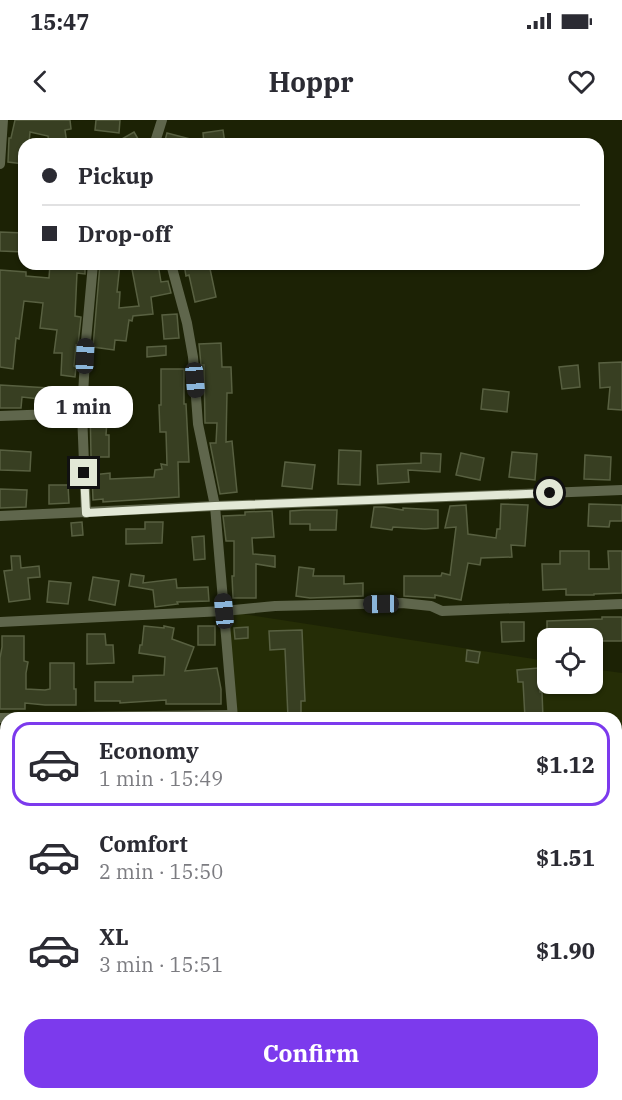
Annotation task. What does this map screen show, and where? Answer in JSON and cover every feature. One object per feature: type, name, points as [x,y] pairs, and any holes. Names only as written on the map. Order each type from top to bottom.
[{"type":"street","points":[[0,164],[3,120]]},
{"type":"street","points":[[156,138],[162,120]]},
{"type":"street","points":[[86,513],[82,413],[92,270]]},
{"type":"street","points":[[173,270],[187,322],[193,357],[198,424],[215,506],[233,712]]},
{"type":"street","points":[[0,416],[82,413]]},
{"type":"street","points":[[0,516],[622,490]]},
{"type":"street","points":[[0,622],[224,611],[275,606],[402,603],[431,606],[442,611],[622,604]]},
{"type":"shaded area","points":[[224,611],[537,659],[537,694],[603,694],[603,670],[622,673],[622,712],[227,712]]},
{"type":"building","points":[[15,120],[70,120],[71,129],[65,130],[66,138],[48,138],[48,136],[30,132],[30,138],[18,138],[18,163],[8,162],[9,138],[11,138]]},
{"type":"building","points":[[96,120],[120,120],[119,133],[95,130]]},
{"type":"building","points":[[223,130],[224,138],[203,138],[203,133]]},
{"type":"building","points":[[134,132],[138,138],[124,138]]},
{"type":"building","points":[[167,133],[186,138],[166,138]]},
{"type":"building","points":[[0,232],[18,233],[18,252],[0,251]]},
{"type":"building","points":[[0,270],[26,272],[26,276],[49,278],[50,270],[85,270],[85,274],[77,273],[75,316],[81,317],[78,345],[76,345],[75,377],[61,375],[62,353],[54,353],[57,330],[40,328],[43,303],[24,301],[19,339],[16,338],[13,369],[0,367]]},
{"type":"building","points":[[99,270],[119,270],[117,292],[120,292],[119,308],[139,306],[132,270],[159,270],[161,282],[168,281],[171,293],[151,297],[153,314],[133,316],[132,321],[129,320],[126,341],[115,340],[114,350],[93,347]]},
{"type":"building","points":[[185,270],[210,270],[216,297],[195,302],[189,275],[186,276]]},
{"type":"building","points":[[177,314],[179,338],[164,339],[162,315]]},
{"type":"building","points":[[221,343],[222,367],[231,367],[232,393],[227,393],[226,442],[232,441],[237,492],[220,494],[210,443],[216,443],[217,423],[205,423],[204,365],[201,365],[199,344]]},
{"type":"building","points":[[166,346],[166,355],[147,357],[147,347]]},
{"type":"building","points":[[622,362],[622,410],[608,409],[610,387],[600,388],[599,363]]},
{"type":"building","points":[[578,365],[580,387],[562,389],[559,367]]},
{"type":"building","points":[[161,369],[184,369],[184,404],[186,404],[189,462],[178,462],[179,497],[103,502],[103,499],[93,500],[92,475],[110,473],[110,479],[154,477],[155,470],[162,469],[161,464],[167,465],[166,432],[160,432]]},
{"type":"building","points":[[0,385],[66,389],[66,406],[40,407],[40,399],[22,397],[21,408],[0,408]]},
{"type":"building","points":[[483,389],[509,392],[507,412],[481,409]]},
{"type":"building","points":[[90,405],[108,406],[106,435],[109,435],[109,457],[91,457]]},
{"type":"building","points":[[0,450],[31,452],[30,471],[0,470]]},
{"type":"building","points":[[339,450],[361,451],[360,485],[338,484]]},
{"type":"building","points":[[512,452],[537,454],[535,480],[509,477]]},
{"type":"building","points":[[421,453],[441,454],[440,472],[408,470],[409,482],[378,484],[377,465],[421,463]]},
{"type":"building","points":[[461,453],[484,458],[480,480],[456,475]]},
{"type":"building","points":[[585,455],[611,457],[610,480],[584,479]]},
{"type":"building","points":[[285,462],[315,465],[312,489],[282,486]]},
{"type":"building","points":[[49,485],[68,485],[69,503],[49,504]]},
{"type":"building","points":[[0,489],[27,490],[26,507],[0,508]]},
{"type":"building","points":[[501,504],[528,505],[525,546],[511,545],[512,557],[481,558],[480,565],[468,563],[461,600],[435,595],[435,598],[404,596],[404,576],[441,576],[442,573],[450,575],[456,527],[445,528],[450,506],[466,505],[468,534],[496,538],[497,529],[500,529]]},
{"type":"building","points":[[589,504],[622,505],[622,521],[610,521],[609,527],[588,526]]},
{"type":"building","points":[[374,507],[438,510],[438,528],[393,527],[392,530],[371,527]]},
{"type":"building","points":[[337,510],[336,530],[310,530],[310,524],[290,524],[290,511]]},
{"type":"building","points":[[272,511],[274,537],[252,538],[253,554],[275,556],[275,567],[256,564],[256,598],[233,598],[234,541],[226,541],[223,516]]},
{"type":"building","points":[[82,522],[83,535],[72,536],[71,523]]},
{"type":"building","points":[[145,522],[163,522],[162,543],[126,544],[126,529],[145,529]]},
{"type":"building","points":[[204,536],[205,559],[194,560],[192,537]]},
{"type":"building","points":[[560,551],[589,551],[589,569],[609,569],[608,551],[622,551],[622,593],[566,595],[566,589],[543,590],[542,564],[560,564]]},
{"type":"building","points":[[11,556],[20,556],[21,568],[39,566],[40,577],[28,578],[30,599],[9,602],[4,571],[12,570]]},
{"type":"building","points":[[299,567],[314,569],[313,576],[344,576],[344,584],[363,583],[363,596],[310,598],[296,596]]},
{"type":"building","points":[[131,574],[144,576],[143,583],[176,579],[177,588],[208,587],[209,601],[177,602],[178,604],[155,607],[153,590],[129,586]]},
{"type":"building","points":[[93,577],[119,581],[115,605],[89,600]]},
{"type":"building","points":[[49,581],[71,583],[68,604],[47,602]]},
{"type":"building","points":[[602,617],[622,617],[622,641],[603,641],[603,628],[547,628],[547,621],[602,619]]},
{"type":"building","points":[[501,622],[524,622],[524,641],[502,642]]},
{"type":"building","points":[[144,626],[174,628],[172,639],[194,647],[185,671],[217,668],[221,704],[166,704],[166,700],[120,703],[120,701],[95,701],[95,682],[133,682],[133,676],[164,675],[165,657],[139,653]]},
{"type":"building","points":[[198,626],[215,626],[215,645],[198,645]]},
{"type":"building","points":[[248,627],[248,638],[235,639],[234,628]]},
{"type":"building","points":[[302,630],[305,701],[301,701],[301,712],[288,712],[285,649],[270,650],[269,631]]},
{"type":"building","points":[[87,634],[105,634],[106,645],[113,645],[114,663],[87,664]]},
{"type":"building","points":[[2,636],[24,636],[24,661],[28,662],[26,689],[50,689],[50,663],[74,663],[76,705],[25,703],[25,709],[0,709]]},
{"type":"building","points":[[467,650],[480,652],[478,663],[466,661]]},
{"type":"building","points":[[537,668],[537,694],[542,694],[543,712],[525,712],[523,682],[518,682],[517,670]]},
{"type":"route","points":[[84,473],[86,513],[550,493]]}]
